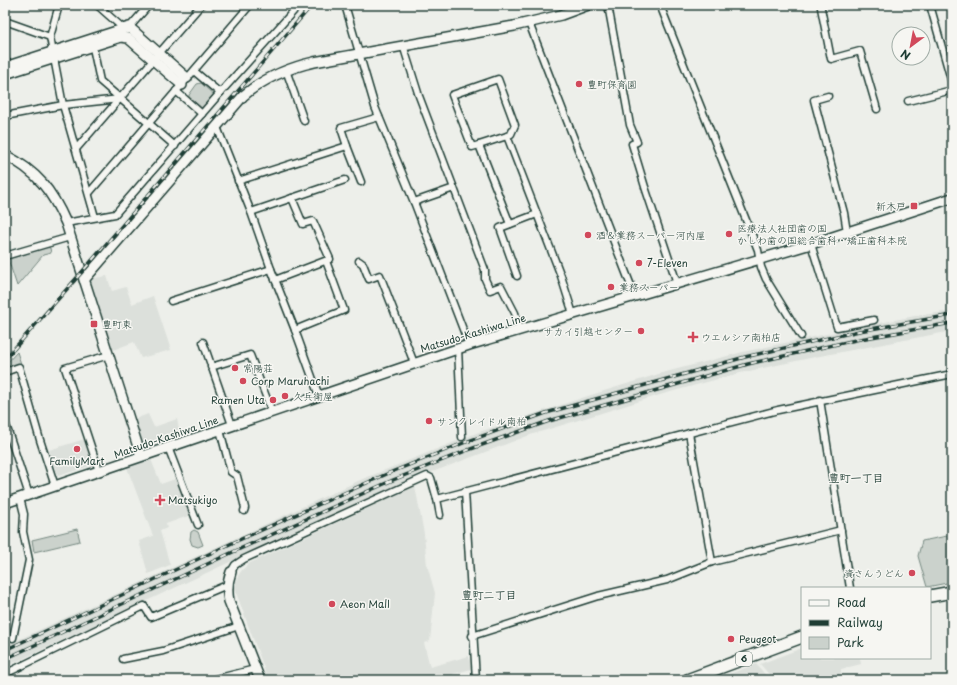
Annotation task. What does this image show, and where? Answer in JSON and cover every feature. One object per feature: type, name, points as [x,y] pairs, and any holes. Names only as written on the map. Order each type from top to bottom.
[{"type":"highway","points":[[931,596],[952,592]]},
{"type":"highway","name":"6","points":[[687,680],[801,637]]},
{"type":"street","points":[[59,5],[50,37],[63,105],[95,217]]},
{"type":"street","points":[[97,5],[125,31],[128,38],[156,57],[182,85],[202,114]]},
{"type":"street","points":[[5,74],[54,55],[125,31],[149,5]]},
{"type":"street","points":[[76,149],[201,5]]},
{"type":"street","points":[[89,192],[250,5]]},
{"type":"street","points":[[66,223],[114,214],[299,5]]},
{"type":"street","points":[[345,5],[379,117],[414,202],[469,345]]},
{"type":"street","points":[[84,280],[243,96],[271,77],[286,70],[314,62],[529,23],[588,5]]},
{"type":"street","points":[[608,5],[630,125],[637,142],[632,144],[677,283]]},
{"type":"street","points":[[660,5],[758,250],[759,259],[766,279],[801,336]]},
{"type":"street","points":[[930,5],[952,83]]},
{"type":"street","points":[[821,8],[831,58],[860,51],[877,109]]},
{"type":"street","points":[[5,20],[50,37]]},
{"type":"street","points":[[529,23],[635,296]]},
{"type":"street","points":[[92,43],[100,81],[175,146]]},
{"type":"street","points":[[403,45],[419,96],[485,270],[485,280],[490,290],[501,286],[515,313],[520,330]]},
{"type":"street","points":[[5,67],[54,55]]},
{"type":"street","points":[[286,70],[304,121]]},
{"type":"street","points":[[194,71],[220,93]]},
{"type":"street","points":[[498,79],[515,124],[511,134],[507,136],[472,147],[452,95],[498,79]]},
{"type":"street","points":[[908,101],[952,90]]},
{"type":"street","points":[[828,96],[814,100],[844,213],[847,232]]},
{"type":"street","points":[[5,116],[63,105],[120,99]]},
{"type":"street","points":[[361,182],[340,128],[379,117]]},
{"type":"street","points":[[217,126],[251,212],[271,270],[319,396]]},
{"type":"street","points":[[507,136],[561,276],[573,314]]},
{"type":"street","points":[[479,145],[510,224]]},
{"type":"street","points":[[238,181],[347,146]]},
{"type":"street","points":[[5,155],[26,167],[44,184],[66,223],[141,456]]},
{"type":"street","points":[[251,212],[345,180]]},
{"type":"street","points":[[414,202],[454,188]]},
{"type":"street","points":[[275,280],[330,259],[313,221],[303,224],[292,198]]},
{"type":"street","name":"Matsudo-Kashiwa Line","points":[[5,503],[458,348],[811,244],[952,198]]},
{"type":"street","points":[[517,276],[500,228],[537,214]]},
{"type":"street","points":[[5,256],[70,237]]},
{"type":"street","points":[[811,244],[836,327],[874,320]]},
{"type":"street","points":[[295,330],[344,310],[326,261]]},
{"type":"street","points":[[359,261],[363,264],[369,279],[380,275],[414,363]]},
{"type":"street","points":[[172,301],[271,270]]},
{"type":"street","points":[[203,342],[232,425]]},
{"type":"street","points":[[458,348],[462,437]]},
{"type":"street","points":[[99,471],[64,368],[109,355]]},
{"type":"street","points":[[211,366],[250,355],[272,412]]},
{"type":"street","points":[[5,372],[19,368],[55,486]]},
{"type":"street","points":[[437,499],[747,417],[820,400],[952,374]]},
{"type":"street","points":[[820,400],[850,587]]},
{"type":"street","points":[[5,422],[30,494]]},
{"type":"street","points":[[220,430],[231,472],[237,476],[246,508],[244,510]]},
{"type":"street","points":[[689,433],[712,562]]},
{"type":"street","points":[[168,448],[198,525]]},
{"type":"street","points":[[260,680],[229,601],[227,585],[235,565],[244,559],[427,476],[431,478],[440,515]]},
{"type":"street","points":[[465,491],[472,636],[476,680]]},
{"type":"street","points":[[13,638],[29,560],[23,532],[24,514],[20,498]]},
{"type":"street","points":[[472,636],[598,596],[667,580],[712,562],[840,530]]},
{"type":"street","points":[[5,674],[144,606],[151,617],[227,585]]},
{"type":"street","points":[[123,659],[163,651],[239,626]]},
{"type":"street","points":[[211,680],[256,669]]},
{"type":"shaded area","points":[[107,276],[112,291],[126,287],[132,304],[153,296],[171,350],[141,358],[134,342],[113,350],[90,279]]},
{"type":"shaded area","points":[[952,311],[952,331],[740,373],[663,394],[530,435],[398,485],[5,667],[5,646],[358,481],[479,432],[662,373],[743,352],[915,316]]},
{"type":"shaded area","points":[[148,414],[154,427],[177,419],[180,436],[149,447],[143,443],[135,419]]},
{"type":"shaded area","points":[[85,439],[93,465],[58,476],[49,450]]},
{"type":"shaded area","points":[[150,457],[161,484],[175,479],[191,515],[166,524],[167,528],[160,531],[170,565],[148,574],[139,541],[153,536],[126,465]]},
{"type":"shaded area","points":[[415,486],[424,534],[427,565],[435,593],[430,641],[424,643],[430,667],[469,656],[471,669],[453,674],[453,680],[266,680],[264,668],[234,587],[242,570],[250,563]]},
{"type":"shaded area","points":[[801,648],[801,659],[860,659],[861,664],[841,669],[841,675],[831,676],[831,680],[774,680],[760,664]]},
{"type":"shaded area","points":[[756,664],[770,680],[713,680]]},
{"type":"green space","points":[[201,83],[215,96],[203,109],[189,97],[197,84]]},
{"type":"green space","points":[[47,247],[50,248],[51,253],[43,255],[17,286],[8,259]]},
{"type":"green space","points":[[17,352],[21,364],[5,370],[5,365]]},
{"type":"green space","points":[[77,529],[80,541],[34,552],[32,540]]},
{"type":"green space","points":[[194,530],[198,532],[203,545],[198,547],[192,545],[190,539],[191,532]]},
{"type":"green space","points":[[952,535],[952,582],[927,587],[918,556],[922,541]]},
{"type":"railway","points":[[5,359],[312,5]]},
{"type":"railway","points":[[5,650],[230,544],[389,473],[466,442],[546,413],[745,357],[859,331],[952,315]]},
{"type":"railway","points":[[5,659],[233,552],[393,480],[468,450],[549,421],[748,364],[860,339],[952,323]]},
{"type":"place","name":"豊町保育園","points":[[579,84]]},
{"type":"place","name":"新木戸","points":[[914,206]]},
{"type":"place","name":"医療法人社団歯の国 かしわ歯の国総合歯科・矯正歯科本院","points":[[729,234]]},
{"type":"place","name":"酒＆業務スーパー河内屋","points":[[588,235]]},
{"type":"place","name":"7-Eleven","points":[[639,263]]},
{"type":"place","name":"業務スーパー","points":[[611,287]]},
{"type":"place","name":"豊町東","points":[[94,324]]},
{"type":"place","name":"サカイ引越センター","points":[[641,331]]},
{"type":"place","name":"ウエルシア南柏店","points":[[693,337]]},
{"type":"place","name":"常陽荘","points":[[235,368]]},
{"type":"place","name":"Corp Maruhachi","points":[[243,381]]},
{"type":"place","name":"久兵衛屋","points":[[285,396]]},
{"type":"place","name":"Ramen Uta","points":[[273,400]]},
{"type":"place","name":"サンクレイドル南柏","points":[[429,421]]},
{"type":"place","name":"FamilyMart","points":[[77,449]]},
{"type":"place","name":"Matsukiyo","points":[[160,500]]},
{"type":"place","name":"資さんうどん","points":[[912,573]]},
{"type":"place","name":"Aeon Mall","points":[[332,604]]},
{"type":"place","name":"Peugeot","points":[[731,639]]},
{"type":"district","name":"豊町一丁目","points":[[856,478]]},
{"type":"district","name":"豊町二丁目","points":[[489,595]]}]
